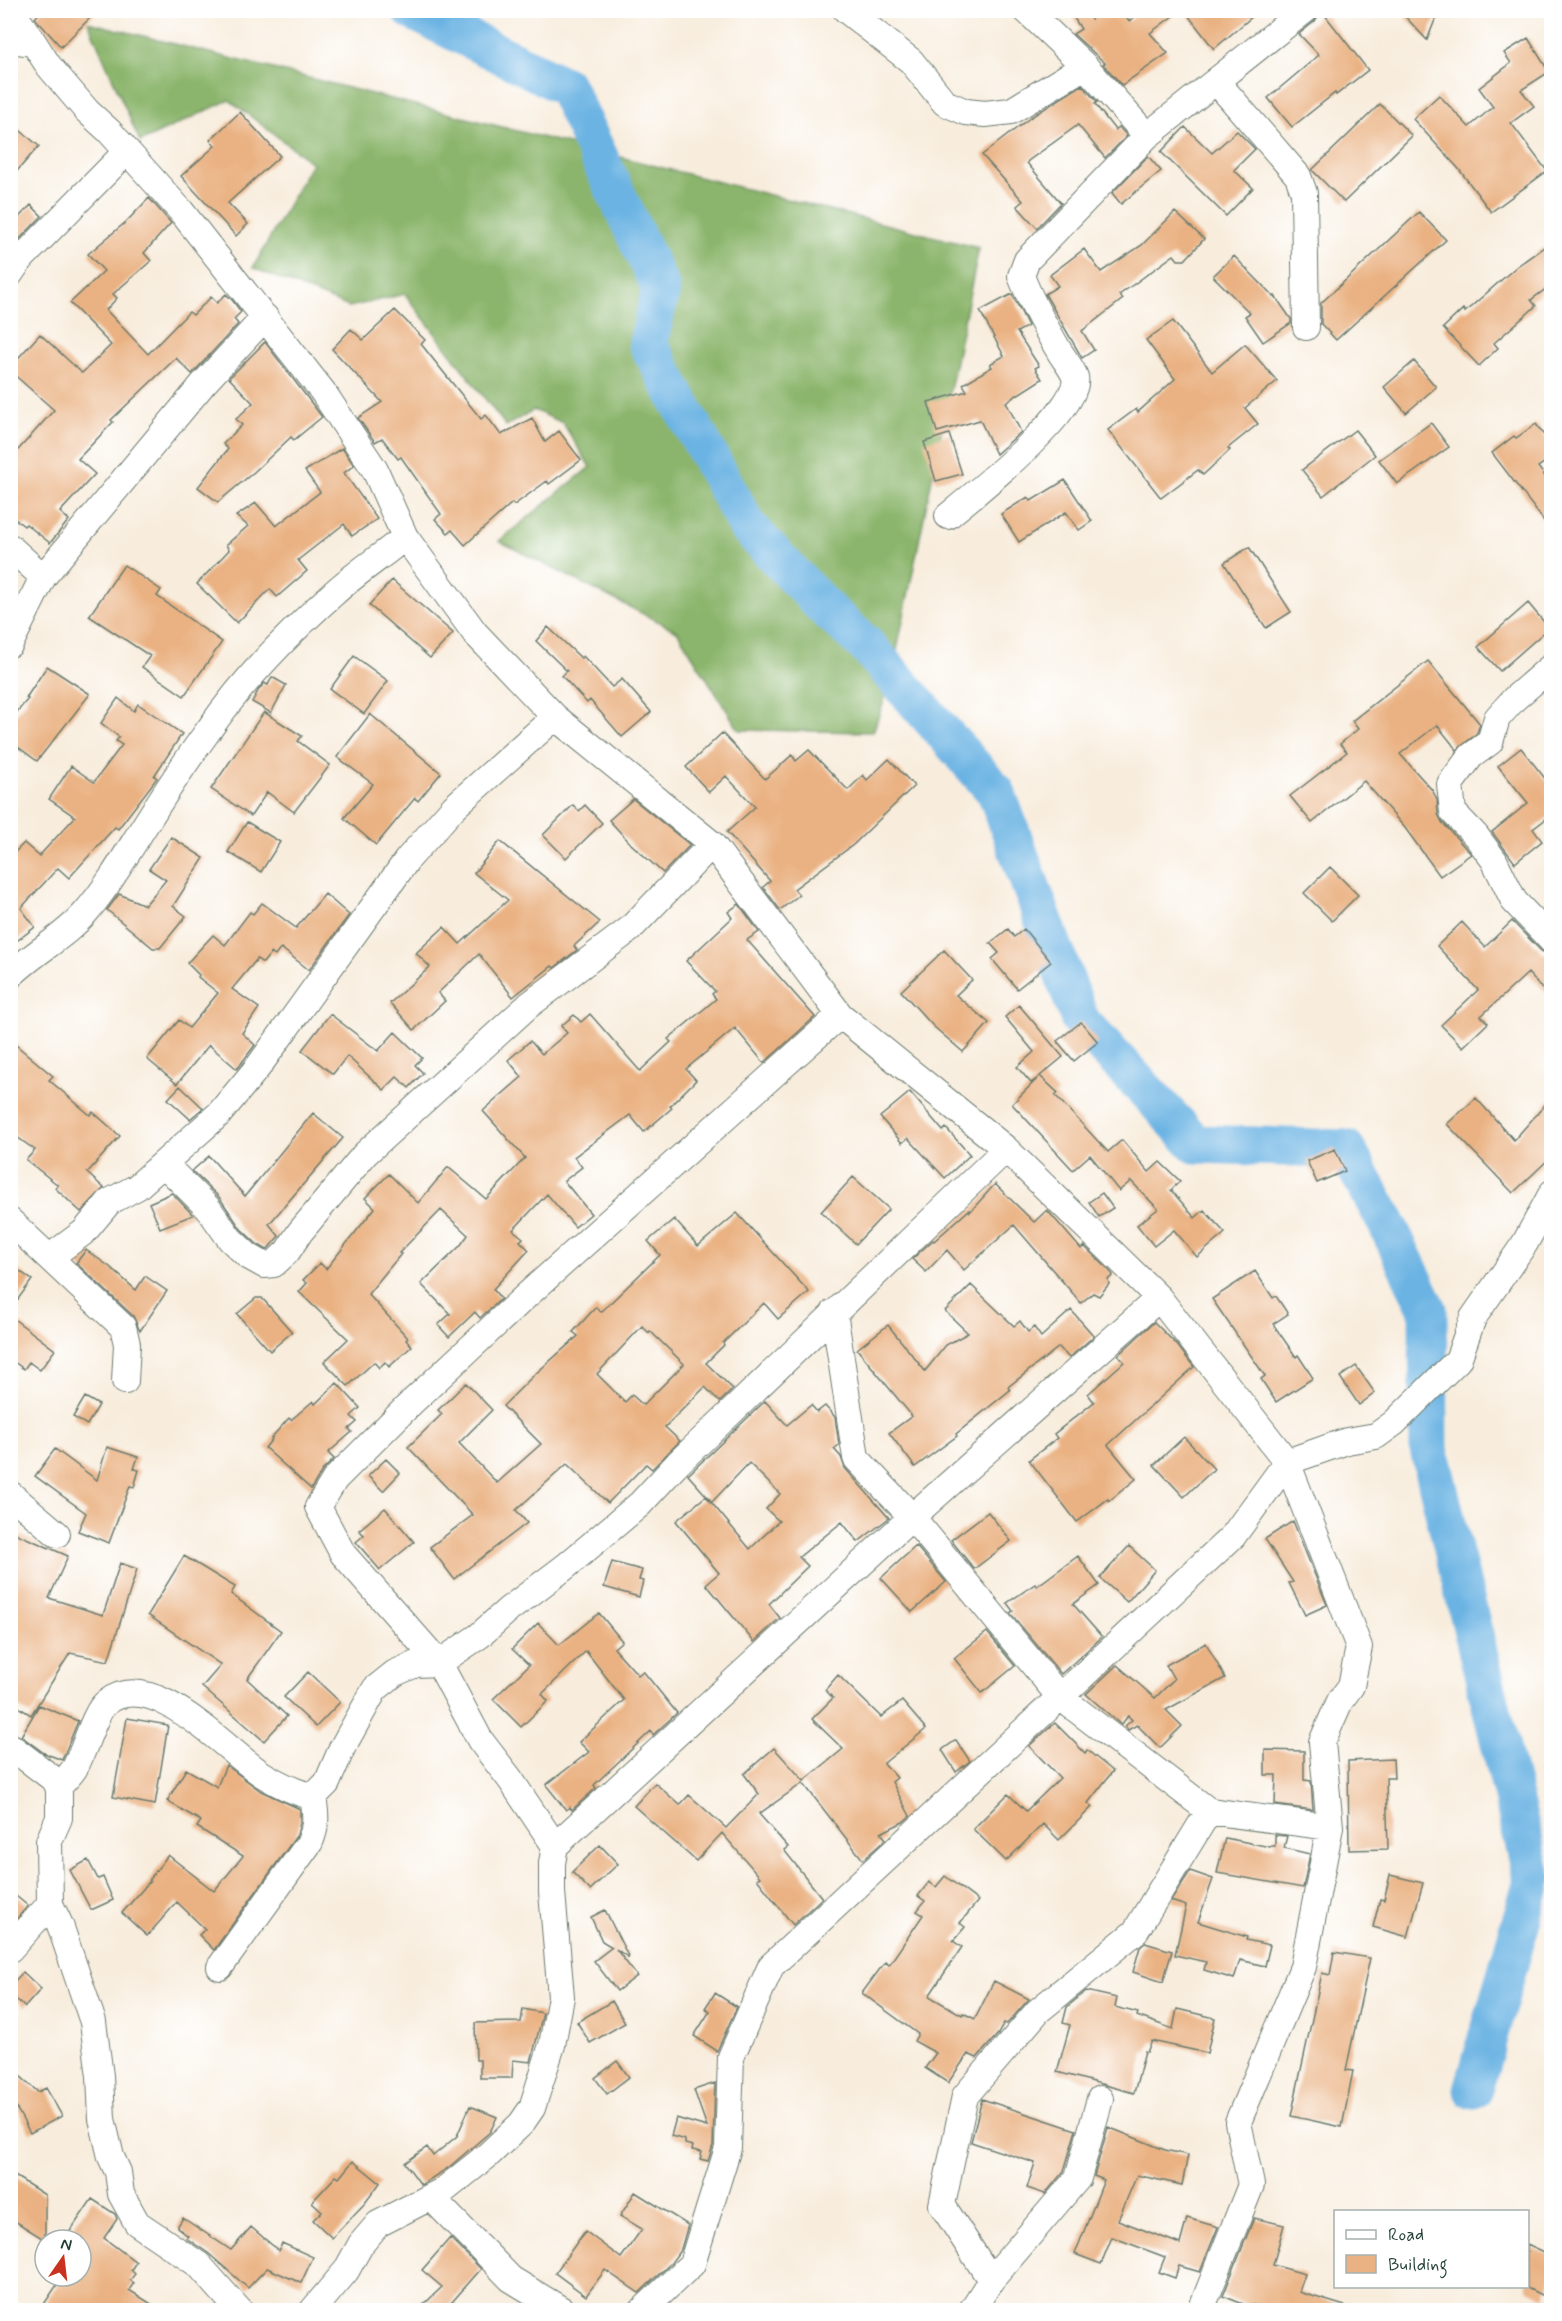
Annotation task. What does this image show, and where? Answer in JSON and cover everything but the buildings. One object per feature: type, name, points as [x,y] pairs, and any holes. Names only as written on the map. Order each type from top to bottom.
[{"type":"street","points":[[11,10],[22,41],[48,65],[87,111],[181,211],[323,392],[375,470],[405,537],[475,633],[555,717],[712,844],[840,1015],[1006,1149],[1159,1298],[1287,1462],[1359,1647],[1351,1686],[1340,1701],[1322,1742],[1330,1827],[1303,1967],[1238,2122],[1251,2185],[1201,2310]]},
{"type":"street","points":[[846,10],[911,61],[945,103],[966,112],[985,114],[1011,111],[1085,66]]},
{"type":"street","points":[[1026,10],[1085,66],[1147,136]]},
{"type":"street","points":[[948,516],[1029,446],[1061,410],[1074,391],[1075,377],[1035,310],[1021,276],[1027,260],[1147,136],[1305,10]]},
{"type":"street","points":[[1216,81],[1298,176],[1304,193],[1306,327]]},
{"type":"street","points":[[13,263],[127,151]]},
{"type":"street","points":[[10,644],[44,577],[202,384],[265,317]]},
{"type":"street","points":[[10,976],[26,960],[58,938],[85,913],[117,872],[209,730],[239,690],[296,628],[335,592],[405,537]]},
{"type":"street","points":[[10,547],[44,577]]},
{"type":"street","points":[[1551,666],[1514,699],[1497,718],[1490,742],[1471,756],[1450,784],[1453,812],[1476,836],[1494,860],[1514,901],[1551,941]]},
{"type":"street","points":[[50,1257],[84,1232],[109,1202],[137,1187],[219,1114],[258,1067],[406,860],[454,807],[555,717]]},
{"type":"street","points":[[164,1164],[208,1208],[230,1239],[248,1256],[264,1265],[274,1264],[287,1252],[300,1232],[365,1154],[529,1005],[630,929],[712,844]]},
{"type":"street","points":[[555,1846],[510,1779],[480,1740],[439,1663],[343,1554],[318,1507],[335,1479],[411,1403],[526,1296],[840,1015]]},
{"type":"street","points":[[313,1797],[327,1782],[342,1748],[375,1689],[395,1673],[406,1668],[416,1664],[439,1663],[479,1636],[640,1504],[678,1463],[1006,1149]]},
{"type":"street","points":[[643,2310],[692,2264],[728,2148],[731,2057],[771,1966],[1233,1536],[1287,1462],[1347,1440],[1376,1436],[1394,1423],[1458,1360],[1473,1318],[1525,1243],[1551,1193]]},
{"type":"street","points":[[10,1221],[123,1327],[127,1344],[125,1381]]},
{"type":"street","points":[[314,2310],[346,2271],[361,2244],[378,2224],[444,2190],[488,2155],[521,2124],[532,2108],[552,2045],[561,1997],[552,1892],[552,1863],[555,1846],[912,1517],[1159,1298]]},
{"type":"street","points":[[834,1312],[856,1458],[912,1517],[1060,1697],[1209,1812],[1330,1827]]},
{"type":"street","points":[[10,1494],[57,1534]]},
{"type":"street","points":[[239,2310],[199,2265],[137,2223],[121,2194],[118,2172],[111,2157],[102,2120],[100,2076],[93,2022],[60,1925],[50,1904],[49,1841],[59,1818],[59,1786],[74,1768],[104,1704],[120,1693],[139,1694],[169,1704],[192,1718],[261,1774],[287,1788],[313,1797]]},
{"type":"street","points":[[10,1746],[59,1786]]},
{"type":"street","points":[[220,1966],[310,1842],[315,1829],[316,1815],[313,1797]]},
{"type":"street","points":[[991,2280],[942,2205],[965,2096],[1038,2011],[1135,1932],[1209,1812]]},
{"type":"street","points":[[10,1949],[50,1904]]},
{"type":"street","points":[[972,2310],[991,2280],[1078,2178],[1100,2099]]},
{"type":"street","points":[[430,2198],[511,2279],[562,2310]]},
{"type":"green space","points":[[88,22],[979,248],[890,684],[873,732],[739,730],[677,631],[499,541],[590,467],[563,423],[534,410],[506,426],[405,294],[349,307],[253,268],[312,163],[229,100],[140,142]]},
{"type":"waterway","points":[[411,10],[566,87],[661,289],[648,344],[747,526],[825,608],[865,644],[996,792],[1081,1022],[1196,1144],[1346,1149],[1385,1220],[1428,1310],[1429,1449],[1533,1880],[1473,2090]]}]
